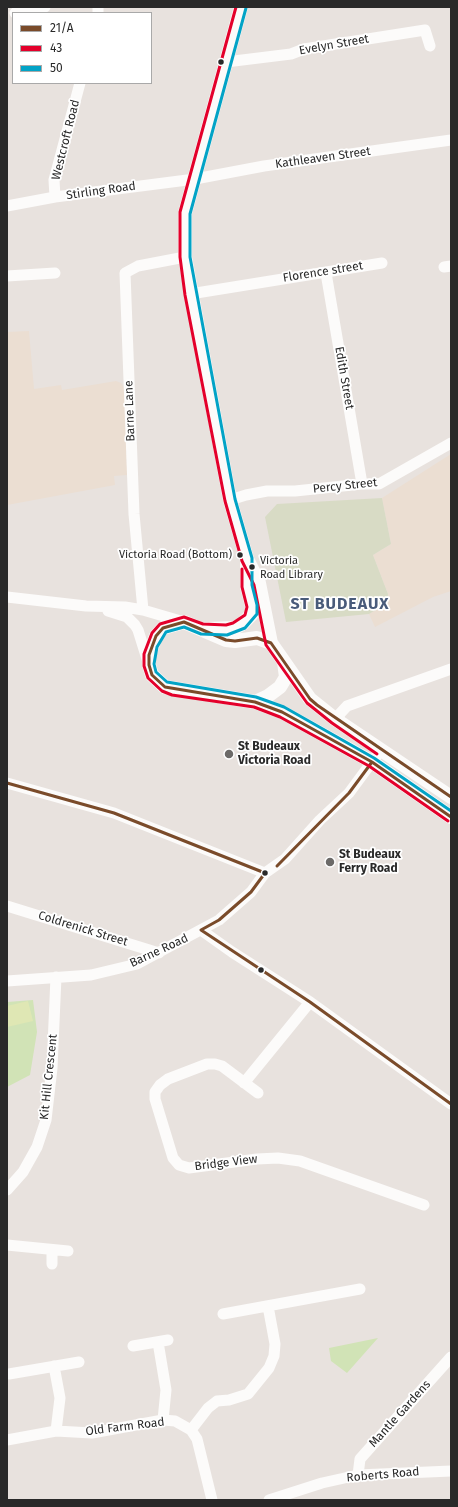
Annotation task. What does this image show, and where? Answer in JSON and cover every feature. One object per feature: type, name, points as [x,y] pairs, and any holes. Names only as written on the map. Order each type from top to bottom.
[{"type":"street","points":[[19,12],[45,7]]},
{"type":"street","points":[[241,7],[186,213],[185,257],[190,294],[230,500],[247,559],[258,583],[271,642],[310,699],[335,719],[451,797]]},
{"type":"street","name":"Evelyn Street","points":[[226,62],[291,54],[304,49],[425,30],[430,46]]},
{"type":"street","name":"Westcroft Road","points":[[55,197],[54,180],[80,84]]},
{"type":"street","name":"Kathleaven Street","points":[[195,179],[264,166],[451,140]]},
{"type":"street","name":"Stirling Road","points":[[7,206],[55,197],[195,179]]},
{"type":"street","name":"Barne Lane","points":[[143,610],[134,507],[126,273],[138,266],[185,257]]},
{"type":"street","name":"Florence street","points":[[190,294],[264,281],[326,273],[382,262]]},
{"type":"street","points":[[7,276],[49,270]]},
{"type":"street","name":"Edith Street","points":[[326,273],[362,484]]},
{"type":"street","name":"Percy Street","points":[[230,500],[267,491],[295,491],[362,484],[380,484],[451,443]]},
{"type":"street","points":[[202,629],[235,628],[242,624],[252,614],[248,586],[247,559]]},
{"type":"street","points":[[7,597],[86,606],[125,607],[143,610],[184,622],[226,640],[235,641],[257,638],[271,642]]},
{"type":"street","points":[[86,606],[119,614],[127,617],[135,624],[152,675],[165,687],[255,702],[282,712],[372,762],[451,817]]},
{"type":"street","points":[[149,665],[149,655],[156,636],[163,628],[184,622]]},
{"type":"street","points":[[255,702],[268,696],[280,687],[286,677],[283,659]]},
{"type":"street","points":[[335,719],[347,706],[451,669]]},
{"type":"street","points":[[7,783],[114,813],[265,873],[277,866],[349,793],[380,750]]},
{"type":"street","name":"Barne Road","points":[[7,981],[90,975],[137,964],[220,920],[251,892],[265,873]]},
{"type":"street","name":"Coldrenick Street","points":[[7,906],[160,953]]},
{"type":"street","points":[[201,930],[232,952],[310,1002],[451,1104]]},
{"type":"street","name":"Kit Hill Crescent","points":[[7,1190],[23,1172],[37,1147],[46,1120],[52,1068],[56,977]]},
{"type":"street","points":[[244,1084],[310,1002]]},
{"type":"street","name":"Bridge View","points":[[258,1093],[244,1084],[222,1066],[215,1064],[207,1064],[168,1079],[157,1088],[155,1099],[173,1158],[179,1165],[189,1168],[257,1159],[278,1158],[300,1161],[424,1205]]},
{"type":"street","points":[[7,1245],[68,1252]]},
{"type":"street","points":[[52,1251],[52,1264]]},
{"type":"street","points":[[223,1314],[360,1289]]},
{"type":"street","points":[[212,1500],[197,1439],[191,1430],[208,1408],[217,1401],[230,1400],[248,1394],[269,1368],[274,1356],[275,1344],[268,1306]]},
{"type":"street","points":[[133,1346],[163,1341],[166,1390],[163,1420]]},
{"type":"street","name":"Mantle Gardens","points":[[358,1475],[360,1459],[451,1358]]},
{"type":"street","points":[[9,1374],[79,1362]]},
{"type":"street","points":[[54,1366],[60,1398],[56,1432]]},
{"type":"street","name":"Old Farm Road","points":[[7,1440],[56,1432],[107,1431],[163,1420],[175,1421],[191,1430]]},
{"type":"street","name":"Roberts Road","points":[[269,1500],[322,1483],[358,1475],[451,1471]]},
{"type":"shaded area","points":[[29,331],[34,389],[61,385],[62,390],[116,381],[121,383],[125,389],[127,475],[114,476],[115,485],[7,505],[7,332]]},
{"type":"shaded area","points":[[451,454],[451,591],[433,597],[375,627],[369,614],[387,603],[388,594],[373,555],[391,544],[382,498]]},
{"type":"green space","points":[[382,498],[391,544],[373,555],[388,594],[387,603],[369,614],[286,622],[265,517],[277,504]]},
{"type":"green space","points":[[33,1000],[37,1032],[30,1075],[7,1087],[7,1002]]},
{"type":"green space","points":[[28,1001],[33,1021],[7,1027],[7,1006]]},
{"type":"green space","points":[[378,1338],[347,1373],[331,1361],[329,1348]]},
{"type":"transit line","name":"43","points":[[236,7],[180,212],[180,257],[185,295],[225,501],[242,561],[254,585],[266,645],[307,703],[332,723],[377,754]]},
{"type":"transit line","name":"50","points":[[246,8],[190,214],[190,257],[235,499],[252,558],[252,585],[257,605],[257,614],[245,628],[227,635],[201,634],[184,627],[166,632],[157,647],[154,664],[156,672],[167,682],[256,697],[284,707],[374,758],[451,811]]},
{"type":"transit line","name":"43","points":[[242,569],[242,587],[247,607],[245,615],[233,623],[226,625],[203,624],[184,617],[160,624],[152,633],[144,654],[144,666],[148,678],[162,691],[172,695],[254,707],[280,717],[369,766],[448,821]]},
{"type":"transit line","name":"21/A","points":[[451,797],[317,705],[310,699],[271,643],[257,638],[235,641],[226,640],[184,622],[163,628],[156,636],[149,655],[149,665],[152,675],[165,687],[255,702],[282,712],[372,762],[451,817]]},
{"type":"transit line","name":"21/A","points":[[277,866],[349,793],[372,762]]},
{"type":"transit line","name":"21/A","points":[[7,783],[114,813],[265,873],[251,892],[219,920],[201,930],[310,1002],[451,1104]]},
{"type":"place","name":"Victoria Road (Bottom)","points":[[240,555]]},
{"type":"place","name":"Victoria Road Library","points":[[252,567]]},
{"type":"place","name":"St Budeaux Victoria Road","points":[[229,754]]},
{"type":"place","name":"St Budeaux Ferry Road","points":[[330,862]]},
{"type":"district","name":"ST BUDEAUX","points":[[340,605]]}]
